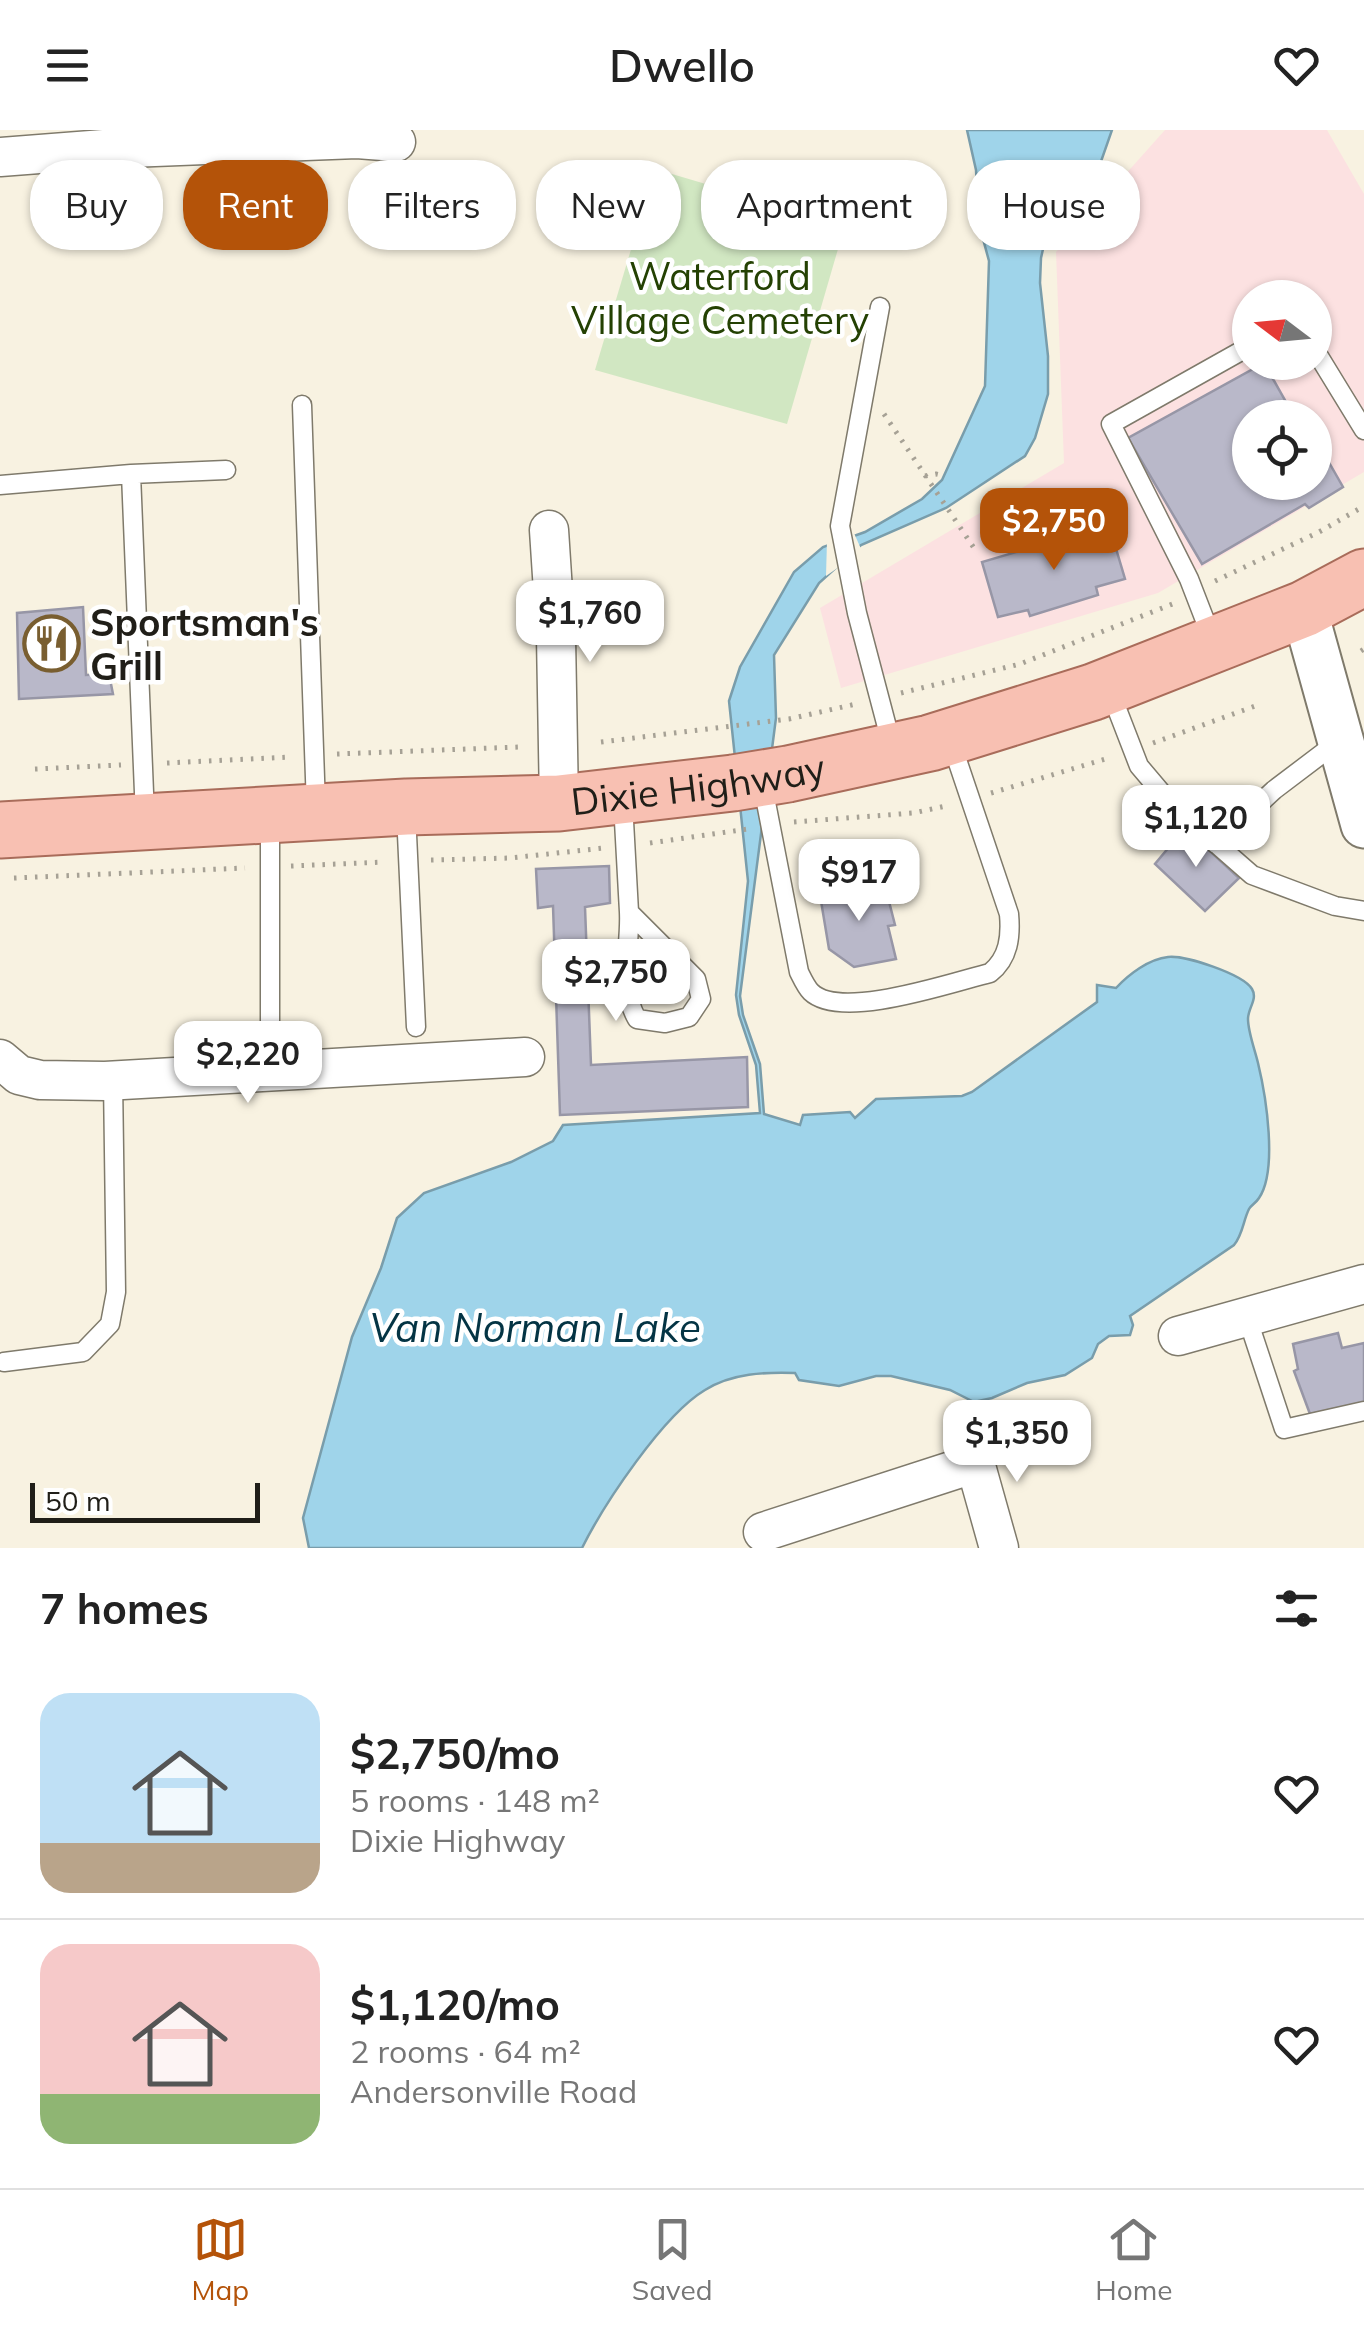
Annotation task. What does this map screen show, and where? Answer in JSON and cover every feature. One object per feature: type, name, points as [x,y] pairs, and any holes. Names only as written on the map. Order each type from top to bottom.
[{"type":"main road","name":"Dixie Highway","points":[[7,854],[145,822],[285,831],[406,807],[559,803],[624,821],[758,799],[894,751],[1108,686],[1304,609],[1364,576]]},
{"type":"street","points":[[0,157],[358,139],[396,142]]},
{"type":"street","points":[[549,530],[556,637],[559,803]]},
{"type":"street","points":[[1304,609],[1364,825]]},
{"type":"street","points":[[0,1059],[19,1075],[40,1080],[112,1080],[524,1057]]},
{"type":"street","points":[[1178,1336],[1364,1284]]},
{"type":"street","points":[[764,1532],[972,1452],[998,1548]]},
{"type":"lane","points":[[880,307],[840,526],[846,569],[894,751]]},
{"type":"lane","points":[[1214,644],[1194,592],[1111,424],[1232,356]]},
{"type":"lane","points":[[1332,378],[1364,430]]},
{"type":"lane","points":[[270,1071],[285,831],[314,756],[302,405]]},
{"type":"lane","points":[[0,485],[226,470]]},
{"type":"lane","points":[[130,474],[145,822]]},
{"type":"lane","points":[[1108,686],[1139,766],[1172,805],[1216,844],[1252,875],[1334,906],[1364,911]]},
{"type":"lane","points":[[758,799],[799,972],[810,992],[834,1002],[857,1004],[990,973],[999,966],[1006,950],[1010,914],[949,737]]},
{"type":"lane","points":[[1216,844],[1274,790],[1340,740]]},
{"type":"lane","points":[[406,807],[416,1027]]},
{"type":"lane","points":[[624,821],[629,912],[626,999],[636,1019],[664,1023],[689,1017],[701,1000],[696,979],[629,912]]},
{"type":"lane","points":[[4,1362],[84,1352],[110,1324],[116,1292],[112,1080]]},
{"type":"lane","points":[[1246,1317],[1284,1429],[1364,1411]]},
{"type":"path","points":[[865,387],[974,548]]},
{"type":"path","points":[[927,479],[936,474],[944,476]]},
{"type":"path","points":[[600,742],[789,719],[1020,664],[1163,610],[1364,506]]},
{"type":"path","points":[[1155,742],[1258,704]]},
{"type":"path","points":[[35,768],[519,748]]},
{"type":"path","points":[[7,854],[285,831],[409,861],[510,858],[624,821],[758,799]]},
{"type":"shaded area","points":[[1165,130],[1327,130],[1364,194],[1364,472],[1332,491],[1332,400],[1232,400],[1232,500],[1316,500],[1158,593],[841,688],[820,608],[1064,463],[1056,252],[1140,250],[1138,160]]},
{"type":"green space","name":"Waterford Village Cemetery","points":[[681,177],[701,183],[701,250],[838,250],[787,424],[595,370],[631,250],[681,250]]},
{"type":"water","name":"Van Norman Lake","points":[[967,130],[1112,130],[1102,160],[974,160]]},
{"type":"water","name":"Van Norman Lake","points":[[986,250],[1043,250],[1040,283],[1048,394],[1035,438],[1025,456],[946,508],[861,545],[819,583],[774,655],[776,718],[740,996],[760,1064],[764,1114],[800,1125],[803,1115],[850,1112],[855,1118],[876,1099],[962,1096],[1097,1002],[1097,985],[1116,988],[1133,973],[1161,958],[1200,962],[1247,983],[1254,993],[1248,1024],[1264,1094],[1268,1170],[1265,1186],[1249,1209],[1239,1236],[1234,1245],[1130,1316],[1130,1335],[1109,1336],[1098,1344],[1092,1358],[1065,1375],[1027,1383],[992,1398],[974,1402],[950,1390],[891,1376],[839,1386],[799,1380],[795,1373],[760,1373],[715,1384],[689,1402],[653,1439],[582,1548],[309,1548],[303,1518],[352,1337],[397,1218],[424,1193],[511,1162],[553,1141],[563,1125],[760,1113],[756,1065],[736,995],[748,881],[729,701],[740,667],[794,572],[823,547],[865,532],[922,499],[942,480],[985,386],[989,261]]},
{"type":"pier","points":[[853,531],[862,551],[826,576],[827,541]]},
{"type":"building","points":[[1233,380],[1274,380],[1285,400],[1232,400],[1232,500],[1322,500],[1309,508],[1305,504],[1202,564],[1128,438]]},
{"type":"building","points":[[1332,468],[1343,487],[1332,494]]},
{"type":"building","points":[[1109,525],[1125,579],[1096,587],[1098,595],[1030,616],[1028,610],[998,617],[982,562]]},
{"type":"building","name":"Sportsman's Grill","points":[[83,607],[86,675],[109,674],[113,694],[19,699],[17,613]]},
{"type":"building","points":[[1185,828],[1239,878],[1205,911],[1155,864]]},
{"type":"building","points":[[609,866],[610,903],[585,907],[591,1065],[747,1057],[748,1107],[560,1115],[553,906],[538,908],[536,869]]},
{"type":"building","points":[[884,882],[895,925],[888,926],[896,959],[854,967],[829,949],[820,895]]},
{"type":"building","points":[[1338,1333],[1342,1348],[1364,1343],[1364,1404],[1310,1414],[1294,1371],[1298,1369],[1293,1344]]},
{"type":"place","name":"Sportsman's Grill","points":[[51,644]]}]
